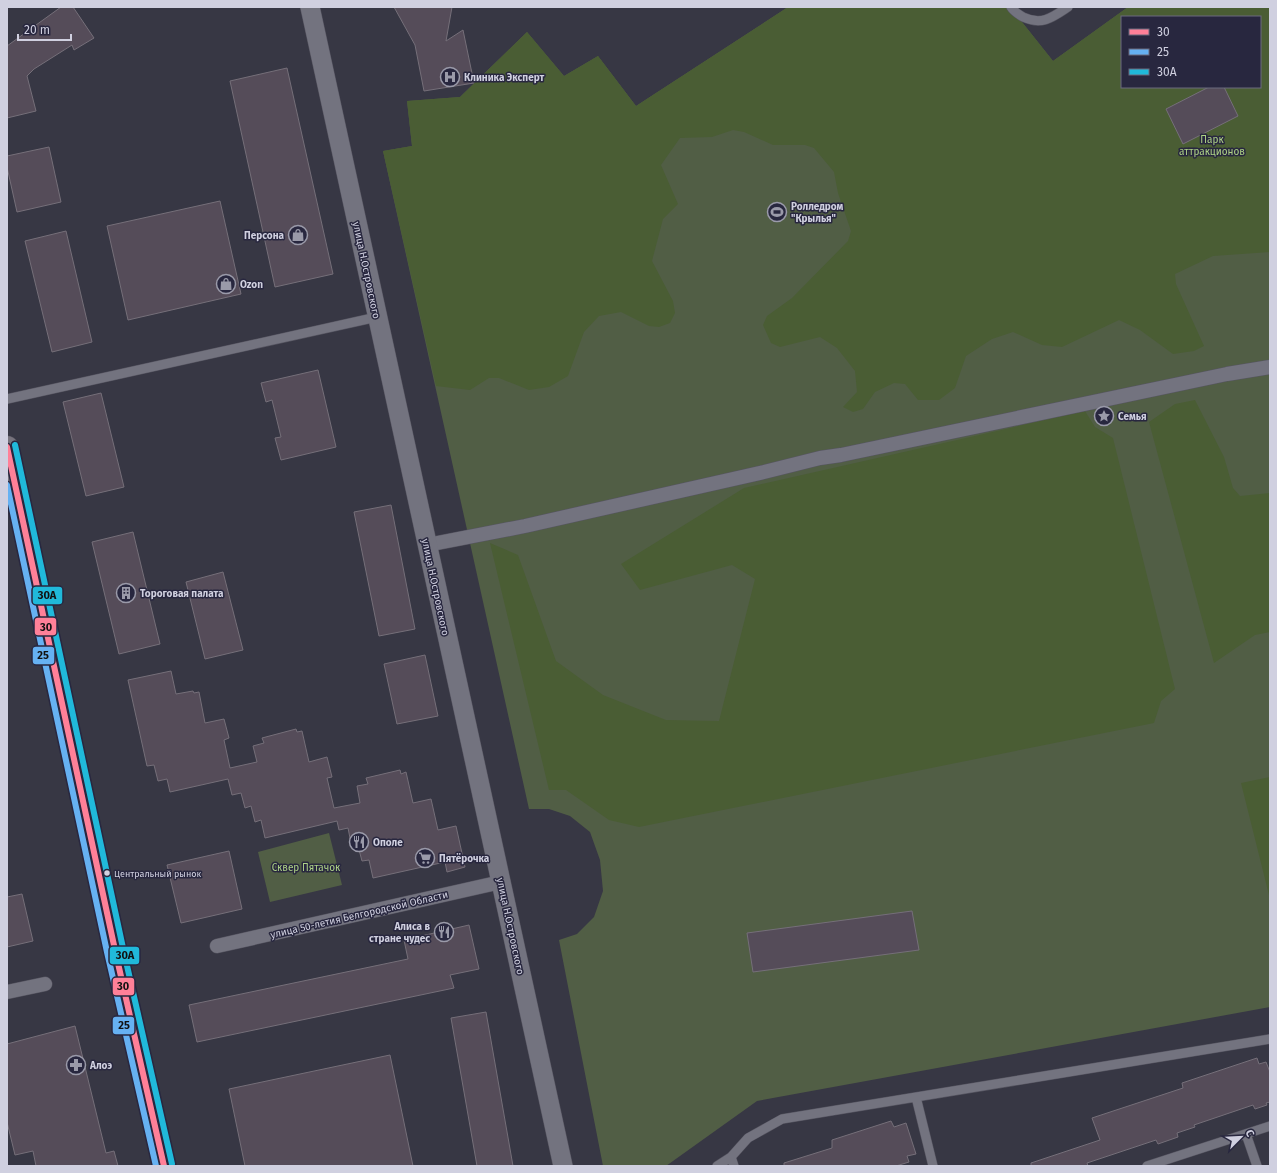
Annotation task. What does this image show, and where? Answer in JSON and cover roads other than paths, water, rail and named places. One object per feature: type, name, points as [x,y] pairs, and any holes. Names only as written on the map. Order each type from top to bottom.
[{"type":"main road","points":[[7,447],[115,950],[164,1166]]},
{"type":"street","name":"улица Н.Островского","points":[[310,7],[564,1166]]},
{"type":"street","points":[[427,545],[533,524],[820,458],[842,455],[1227,374],[1270,367]]},
{"type":"street","name":"улица 50-летия Белгородской Области","points":[[218,946],[501,882]]},
{"type":"street","points":[[7,992],[45,984]]},
{"type":"lane","points":[[1011,7],[1014,12],[1031,21],[1044,21],[1068,7]]},
{"type":"lane","points":[[7,399],[377,318]]},
{"type":"lane","points":[[717,1166],[730,1157],[748,1138],[782,1119],[1270,1039]]},
{"type":"lane","points":[[916,1098],[933,1166]]},
{"type":"lane","points":[[1147,1166],[1270,1126]]},
{"type":"lane","points":[[1246,1134],[1256,1166]]},
{"type":"lane","points":[[730,1157],[734,1166]]},
{"type":"place","name":"Клиника Эксперт","points":[[450,77]]},
{"type":"place","name":"Ролледром \"Крылья\"","points":[[777,212]]},
{"type":"place","name":"Персона","points":[[298,235]]},
{"type":"place","name":"Ozon","points":[[226,284]]},
{"type":"place","name":"Семья","points":[[1104,416]]},
{"type":"place","name":"Тороговая палата","points":[[126,593]]},
{"type":"place","name":"Ополе","points":[[359,842]]},
{"type":"place","name":"Пятёрочка","points":[[425,858]]},
{"type":"place","name":"Центральный рынок","points":[[107,873]]},
{"type":"place","name":"Алиса в стране чудес","points":[[444,932]]},
{"type":"place","name":"Алоэ","points":[[76,1065]]},
{"type":"park label","name":"Парк аттракционов","points":[[1212,144]]},
{"type":"park label","name":"Сквер Пятачок","points":[[306,867]]}]
